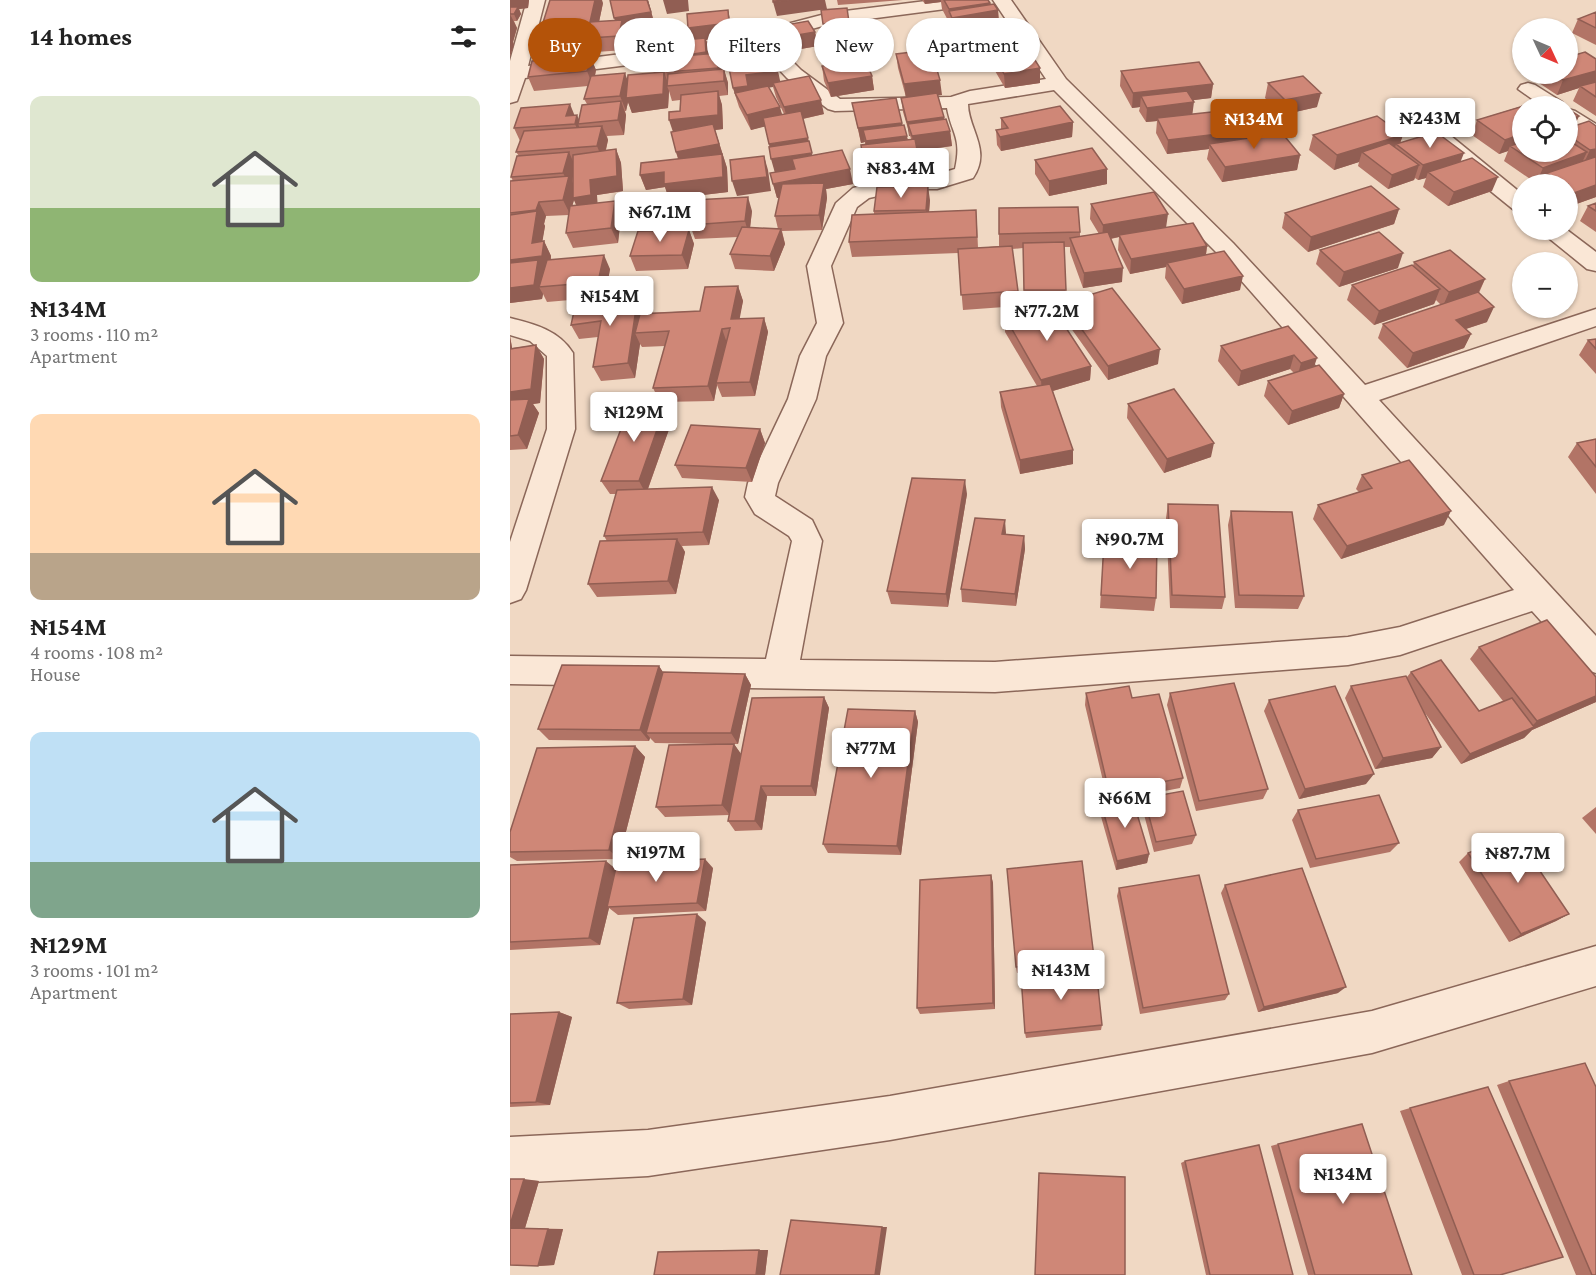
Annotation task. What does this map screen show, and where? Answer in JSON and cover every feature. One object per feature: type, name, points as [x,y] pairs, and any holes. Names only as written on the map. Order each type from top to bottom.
[{"type":"street","points":[[510,97],[536,0]]},
{"type":"street","points":[[802,26],[830,19],[976,0]]},
{"type":"street","points":[[1002,0],[1059,83],[1225,248],[1596,659]]},
{"type":"street","points":[[518,73],[707,49]]},
{"type":"street","points":[[792,72],[835,105],[958,101],[970,97],[1059,83]]},
{"type":"street","points":[[1528,89],[1539,96]]},
{"type":"street","points":[[780,674],[807,541],[801,528],[766,506],[760,497],[763,483],[802,399],[813,356],[830,323],[819,266],[847,203],[861,193],[909,182],[937,182],[965,173],[968,160],[968,135],[956,109],[958,101]]},
{"type":"street","points":[[1578,121],[1596,133]]},
{"type":"street","points":[[1443,141],[1512,197]]},
{"type":"street","points":[[1566,240],[1596,264]]},
{"type":"street","points":[[1359,397],[1596,317]]},
{"type":"street","points":[[510,327],[538,334],[560,353],[562,406],[561,429],[510,590]]},
{"type":"street","points":[[510,670],[995,677],[1348,651],[1400,641],[1540,595]]},
{"type":"street","points":[[510,1160],[648,1153],[855,1123],[1372,1032],[1596,966]]},
{"type":"building","points":[[550,0],[595,0],[591,18],[544,18]]},
{"type":"building","points":[[610,0],[647,0],[651,12],[614,18]]},
{"type":"building","points":[[944,0],[988,0],[990,3],[949,9]]},
{"type":"building","points":[[994,4],[998,10],[952,18],[949,11]]},
{"type":"building","points":[[510,7],[518,7],[514,14],[510,14]]},
{"type":"building","points":[[847,8],[848,18],[822,18],[821,10]]},
{"type":"building","points":[[728,10],[729,18],[707,18],[707,26],[695,27],[695,18],[687,18],[687,14]]},
{"type":"building","points":[[1596,12],[1596,28],[1578,19]]},
{"type":"building","points":[[614,20],[614,36],[602,37],[602,21]]},
{"type":"building","points":[[808,21],[814,32],[802,34],[802,22]]},
{"type":"building","points":[[705,38],[706,52],[695,54],[695,39]]},
{"type":"building","points":[[1585,52],[1596,59],[1596,71],[1578,76],[1578,54]]},
{"type":"building","points":[[906,53],[906,72],[938,72],[940,80],[904,84],[896,54]]},
{"type":"building","points":[[707,54],[707,69],[695,70],[695,55]]},
{"type":"building","points":[[1199,62],[1213,84],[1133,93],[1121,71]]},
{"type":"building","points":[[529,72],[577,72],[528,77]]},
{"type":"building","points":[[664,72],[663,94],[626,98],[628,75]]},
{"type":"building","points":[[724,72],[724,81],[667,86],[668,74]]},
{"type":"building","points":[[730,72],[770,72],[746,75],[748,86],[733,88]]},
{"type":"building","points":[[824,72],[870,72],[872,76],[828,83]]},
{"type":"building","points":[[625,73],[620,96],[584,99],[591,76]]},
{"type":"building","points":[[809,76],[821,100],[784,107],[773,83]]},
{"type":"building","points":[[1303,76],[1321,93],[1285,100],[1268,83]]},
{"type":"building","points":[[1596,82],[1596,97],[1580,86]]},
{"type":"building","points":[[768,86],[780,107],[747,115],[735,93]]},
{"type":"building","points":[[718,91],[718,115],[669,120],[669,112],[680,111],[681,95]]},
{"type":"building","points":[[1187,91],[1194,102],[1147,108],[1141,96]]},
{"type":"building","points":[[937,93],[944,117],[907,122],[901,98]]},
{"type":"building","points":[[896,98],[902,123],[858,128],[852,103]]},
{"type":"building","points":[[621,101],[618,120],[578,124],[582,105]]},
{"type":"building","points":[[570,104],[566,116],[577,115],[575,124],[514,128],[521,108]]},
{"type":"building","points":[[1060,106],[1073,122],[1000,137],[996,130],[1008,128],[1001,118]]},
{"type":"building","points":[[1239,109],[1252,130],[1168,140],[1157,118]]},
{"type":"building","points":[[1512,109],[1512,138],[1505,140],[1477,120]]},
{"type":"building","points":[[801,111],[808,138],[769,144],[763,118]]},
{"type":"building","points":[[1377,116],[1403,135],[1337,155],[1313,135]]},
{"type":"building","points":[[946,119],[950,131],[912,136],[908,124]]},
{"type":"building","points":[[1589,121],[1596,126],[1596,149],[1590,150],[1578,142],[1578,125]]},
{"type":"building","points":[[713,124],[719,144],[676,152],[671,132]]},
{"type":"building","points":[[904,125],[907,136],[866,141],[863,130]]},
{"type":"building","points":[[602,126],[597,146],[516,152],[524,131]]},
{"type":"building","points":[[1436,132],[1464,153],[1423,165],[1396,144]]},
{"type":"building","points":[[1282,133],[1300,155],[1225,167],[1209,144]]},
{"type":"building","points":[[915,139],[919,160],[864,166],[861,145]]},
{"type":"building","points":[[809,141],[812,153],[771,159],[769,147]]},
{"type":"building","points":[[1389,143],[1419,165],[1392,175],[1362,152]]},
{"type":"building","points":[[1578,146],[1587,152],[1578,155]]},
{"type":"building","points":[[1092,148],[1107,169],[1049,181],[1035,160]]},
{"type":"building","points":[[616,149],[617,176],[590,180],[591,195],[573,198],[573,155]]},
{"type":"building","points":[[842,150],[850,169],[773,184],[770,173],[795,169],[792,159]]},
{"type":"building","points":[[569,152],[563,173],[511,177],[517,156]]},
{"type":"building","points":[[722,154],[723,177],[664,184],[664,172],[640,175],[641,163]]},
{"type":"building","points":[[764,156],[767,177],[732,181],[730,160]]},
{"type":"building","points":[[1472,158],[1498,177],[1454,192],[1428,172]]},
{"type":"building","points":[[1596,158],[1596,185],[1578,192],[1578,174],[1547,173]]},
{"type":"building","points":[[1534,162],[1560,162],[1543,168]]},
{"type":"building","points":[[569,176],[563,200],[539,202],[536,210],[510,213],[510,181]]},
{"type":"building","points":[[824,183],[819,215],[775,216],[782,184]]},
{"type":"building","points":[[928,186],[926,210],[874,211],[877,187]]},
{"type":"building","points":[[1371,186],[1399,209],[1311,237],[1285,213]]},
{"type":"building","points":[[1154,192],[1168,214],[1103,225],[1091,204]]},
{"type":"building","points":[[748,197],[745,221],[690,225],[694,200]]},
{"type":"building","points":[[615,201],[611,228],[566,233],[570,206]]},
{"type":"building","points":[[1596,203],[1596,211],[1588,206]]},
{"type":"building","points":[[1078,207],[1080,232],[999,234],[999,208]]},
{"type":"building","points":[[976,210],[977,237],[849,242],[852,215]]},
{"type":"building","points":[[537,211],[532,243],[544,241],[542,256],[510,260],[510,215]]},
{"type":"building","points":[[1193,223],[1207,246],[1131,259],[1119,235]]},
{"type":"building","points":[[742,227],[781,229],[770,256],[730,254]]},
{"type":"building","points":[[689,230],[682,255],[630,256],[638,231]]},
{"type":"building","points":[[1108,232],[1123,268],[1084,273],[1070,238]]},
{"type":"building","points":[[1379,232],[1403,253],[1344,272],[1320,250]]},
{"type":"building","points":[[1064,242],[1066,290],[1024,290],[1023,243]]},
{"type":"building","points":[[1012,246],[1018,291],[961,295],[958,249]]},
{"type":"building","points":[[1450,250],[1485,279],[1449,292],[1414,262]]},
{"type":"building","points":[[1224,251],[1243,276],[1184,289],[1167,263]]},
{"type":"building","points":[[604,255],[598,282],[539,287],[547,260]]},
{"type":"building","points":[[538,260],[534,285],[510,288],[510,263]]},
{"type":"building","points":[[1412,265],[1440,289],[1379,311],[1352,285]]},
{"type":"building","points":[[738,286],[731,319],[764,318],[750,382],[716,383],[730,328],[722,329],[708,386],[653,388],[669,331],[635,333],[640,314],[700,311],[705,287]]},
{"type":"building","points":[[1112,288],[1160,349],[1108,366],[1063,303]]},
{"type":"building","points":[[1478,292],[1494,307],[1456,320],[1471,334],[1413,353],[1383,324]]},
{"type":"building","points":[[638,295],[628,363],[593,367],[601,321],[571,325],[576,302]]},
{"type":"building","points":[[1051,305],[1091,366],[1041,380],[1005,317]]},
{"type":"building","points":[[1288,326],[1317,358],[1301,363],[1294,355],[1241,371],[1221,346]]},
{"type":"building","points":[[1596,339],[1596,349],[1588,340]]},
{"type":"building","points":[[536,345],[531,389],[510,392],[510,349]]},
{"type":"building","points":[[1319,365],[1344,394],[1292,411],[1268,381]]},
{"type":"building","points":[[1050,384],[1073,450],[1020,460],[1000,392]]},
{"type":"building","points":[[1174,389],[1214,443],[1167,459],[1128,404]]},
{"type":"building","points":[[529,399],[518,435],[510,436],[510,400]]},
{"type":"building","points":[[631,403],[666,404],[639,481],[601,481]]},
{"type":"building","points":[[691,425],[760,429],[746,468],[675,465]]},
{"type":"building","points":[[1596,439],[1596,467],[1577,443]]},
{"type":"building","points":[[1409,460],[1451,511],[1347,546],[1318,505],[1372,488],[1362,475]]},
{"type":"building","points":[[912,478],[965,480],[946,594],[887,591]]},
{"type":"building","points":[[712,487],[703,532],[604,536],[617,490]]},
{"type":"building","points":[[1168,504],[1218,505],[1225,597],[1172,595]]},
{"type":"building","points":[[1231,511],[1292,512],[1304,596],[1239,595]]},
{"type":"building","points":[[975,518],[1005,520],[1002,534],[1024,536],[1015,594],[961,589]]},
{"type":"building","points":[[677,539],[668,581],[588,584],[600,541]]},
{"type":"building","points":[[1104,542],[1157,544],[1156,598],[1101,595]]},
{"type":"building","points":[[1547,620],[1596,677],[1596,696],[1537,721],[1479,647]]},
{"type":"building","points":[[1441,660],[1479,711],[1512,698],[1534,727],[1470,754],[1411,672]]},
{"type":"building","points":[[562,665],[659,666],[640,730],[538,729]]},
{"type":"building","points":[[663,672],[745,674],[731,733],[646,733]]},
{"type":"building","points":[[1406,676],[1441,747],[1383,758],[1351,686]]},
{"type":"building","points":[[1234,683],[1268,789],[1199,801],[1170,693]]},
{"type":"building","points":[[1129,686],[1132,698],[1159,694],[1183,778],[1109,792],[1086,693]]},
{"type":"building","points":[[1335,686],[1374,774],[1305,789],[1269,700]]},
{"type":"building","points":[[824,697],[811,786],[761,786],[755,821],[728,821],[752,698]]},
{"type":"building","points":[[848,709],[915,711],[897,846],[823,844]]},
{"type":"building","points":[[734,744],[722,805],[656,807],[669,745]]},
{"type":"building","points":[[635,746],[609,850],[510,852],[510,832],[537,748]]},
{"type":"building","points":[[1183,791],[1196,835],[1156,842],[1144,798]]},
{"type":"building","points":[[1379,795],[1399,843],[1316,859],[1298,810]]},
{"type":"building","points":[[1132,797],[1149,854],[1117,861],[1101,803]]},
{"type":"building","points":[[1515,834],[1569,914],[1521,934],[1468,853]]},
{"type":"building","points":[[705,859],[697,903],[607,907],[617,863]]},
{"type":"building","points":[[606,861],[589,938],[510,942],[510,865]]},
{"type":"building","points":[[1082,861],[1094,957],[1016,967],[1007,869]]},
{"type":"building","points":[[1302,868],[1346,987],[1264,1007],[1225,885]]},
{"type":"building","points":[[991,875],[993,1003],[917,1008],[920,880]]},
{"type":"building","points":[[1199,875],[1229,994],[1143,1008],[1119,888]]},
{"type":"building","points":[[697,914],[683,999],[617,1003],[634,918]]},
{"type":"building","points":[[1096,968],[1102,1025],[1025,1033],[1021,976]]},
{"type":"building","points":[[559,1012],[536,1102],[510,1103],[510,1014]]},
{"type":"building","points":[[1585,1063],[1596,1087],[1596,1275],[1592,1275],[1509,1081]]},
{"type":"building","points":[[1488,1087],[1563,1257],[1500,1275],[1474,1275],[1410,1108]]},
{"type":"building","points":[[1362,1124],[1412,1275],[1315,1275],[1278,1144]]},
{"type":"building","points":[[1259,1145],[1293,1275],[1210,1275],[1185,1161]]},
{"type":"building","points":[[1039,1173],[1125,1177],[1125,1275],[1035,1275]]},
{"type":"building","points":[[510,1179],[524,1179],[510,1225]]},
{"type":"building","points":[[791,1220],[882,1227],[875,1275],[780,1275]]},
{"type":"building","points":[[510,1228],[548,1229],[538,1266],[510,1265]]},
{"type":"building","points":[[759,1250],[756,1275],[654,1275],[658,1252]]}]
